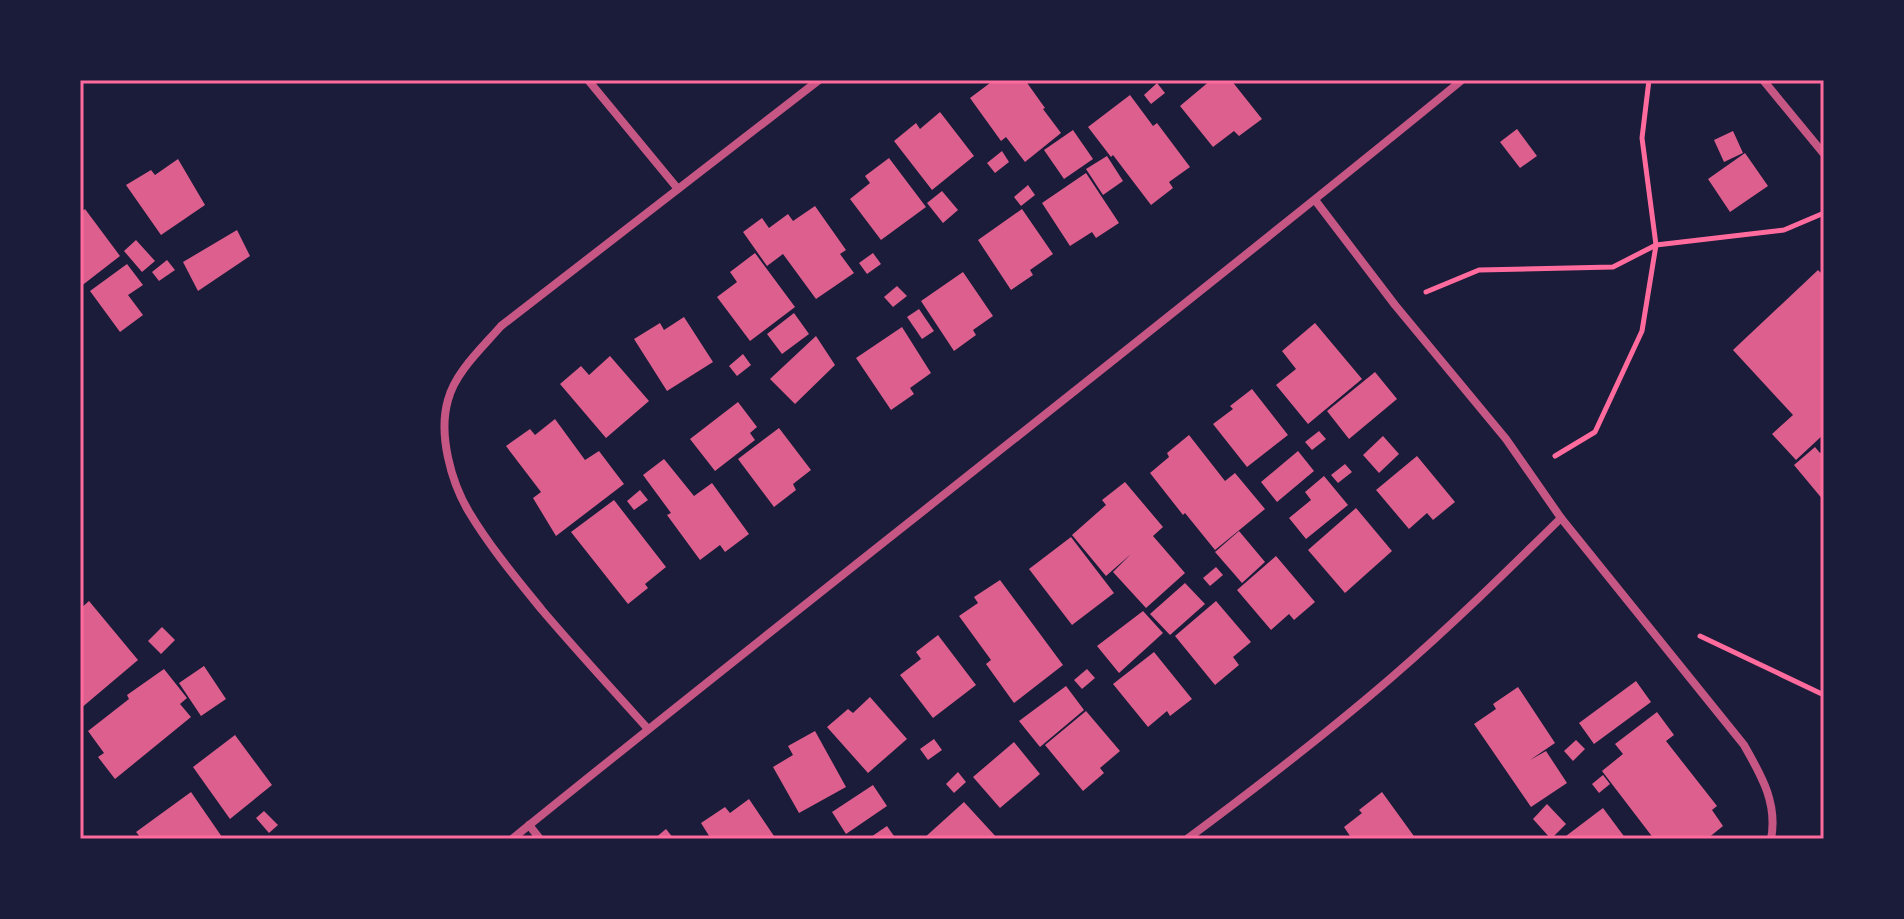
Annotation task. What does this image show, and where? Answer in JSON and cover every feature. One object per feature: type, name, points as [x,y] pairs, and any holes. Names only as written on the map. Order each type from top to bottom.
[{"type":"street","points":[[588,80],[678,189]]},
{"type":"street","points":[[648,729],[576,650],[499,557],[467,510],[450,469],[445,433],[448,399],[463,369],[501,326],[819,80]]},
{"type":"street","points":[[512,839],[1462,80]]},
{"type":"street","points":[[1763,80],[1824,154]]},
{"type":"street","points":[[1315,200],[1395,305],[1470,392],[1561,518],[1744,745],[1772,804],[1771,839]]},
{"type":"street","points":[[1187,839],[1262,783],[1391,678],[1561,518]]},
{"type":"street","points":[[529,825],[540,839]]},
{"type":"path","points":[[1530,471],[1595,432],[1642,331],[1656,245],[1642,138],[1649,80]]},
{"type":"path","points":[[1395,305],[1479,270],[1613,267],[1656,245],[1784,230],[1824,213]]},
{"type":"path","points":[[1691,631],[1824,695]]},
{"type":"building","points":[[987,80],[1025,80],[1061,133],[1025,162],[1006,137],[1001,141],[970,98],[990,83]]},
{"type":"building","points":[[1211,80],[1231,80],[1262,119],[1239,136],[1234,131],[1213,147],[1180,106]]},
{"type":"building","points":[[1157,83],[1165,93],[1151,104],[1144,95]]},
{"type":"building","points":[[1130,95],[1153,126],[1157,123],[1190,167],[1169,182],[1173,188],[1151,205],[1088,127]]},
{"type":"building","points":[[940,112],[974,156],[932,190],[894,141],[916,123],[920,129]]},
{"type":"building","points":[[1517,129],[1537,156],[1520,168],[1500,142]]},
{"type":"building","points":[[1073,130],[1093,159],[1064,179],[1044,150]]},
{"type":"building","points":[[1733,131],[1743,153],[1724,162],[1714,140]]},
{"type":"building","points":[[1002,151],[1009,162],[995,173],[987,163]]},
{"type":"building","points":[[1745,153],[1768,186],[1730,212],[1708,179]]},
{"type":"building","points":[[1107,156],[1123,181],[1103,195],[1086,169]]},
{"type":"building","points":[[889,158],[926,207],[881,240],[850,199],[870,183],[865,176]]},
{"type":"building","points":[[178,159],[205,205],[161,235],[126,185],[151,170],[155,175]]},
{"type":"building","points":[[1086,173],[1119,223],[1096,238],[1092,232],[1070,246],[1042,203]]},
{"type":"building","points":[[1028,185],[1035,195],[1021,206],[1014,197]]},
{"type":"building","points":[[942,191],[958,210],[943,223],[927,203]]},
{"type":"building","points":[[815,206],[846,250],[840,254],[854,273],[816,299],[783,254],[767,266],[743,232],[762,218],[769,228],[788,214],[793,221]]},
{"type":"building","points":[[85,209],[120,256],[80,287],[80,213]]},
{"type":"building","points":[[1022,209],[1053,254],[1030,270],[1033,275],[1011,290],[978,240]]},
{"type":"building","points":[[237,230],[250,256],[198,291],[183,262]]},
{"type":"building","points":[[136,240],[155,261],[142,272],[124,251]]},
{"type":"building","points":[[755,253],[795,307],[750,341],[717,297],[737,282],[730,272]]},
{"type":"building","points":[[873,253],[881,264],[867,274],[859,263]]},
{"type":"building","points":[[167,260],[175,270],[159,281],[152,272]]},
{"type":"building","points":[[127,264],[143,285],[128,295],[143,315],[120,332],[90,291]]},
{"type":"building","points":[[1818,270],[1824,276],[1824,434],[1796,460],[1772,434],[1793,415],[1733,350]]},
{"type":"building","points":[[963,272],[993,316],[973,330],[976,335],[954,351],[921,301]]},
{"type":"building","points":[[897,286],[907,296],[893,307],[884,297]]},
{"type":"building","points":[[919,309],[934,331],[922,339],[907,317]]},
{"type":"building","points":[[794,313],[809,334],[782,354],[767,334]]},
{"type":"building","points":[[684,317],[713,362],[667,391],[634,339],[660,323],[664,330]]},
{"type":"building","points":[[1315,323],[1362,379],[1308,424],[1276,385],[1296,369],[1282,351]]},
{"type":"building","points":[[902,327],[931,373],[910,388],[914,394],[891,410],[856,358]]},
{"type":"building","points":[[816,336],[835,365],[795,404],[770,379]]},
{"type":"building","points":[[743,354],[751,365],[737,376],[729,366]]},
{"type":"building","points":[[610,356],[649,401],[606,438],[560,384],[581,366],[589,375]]},
{"type":"building","points":[[1375,372],[1397,399],[1349,439],[1327,411]]},
{"type":"building","points":[[1252,389],[1288,435],[1247,467],[1213,424]]},
{"type":"building","points":[[738,402],[757,427],[750,433],[755,440],[715,471],[690,439]]},
{"type":"building","points":[[555,419],[585,460],[599,451],[624,484],[556,536],[533,498],[541,492],[506,446],[530,429],[535,435]]},
{"type":"building","points":[[779,428],[811,470],[793,484],[796,490],[774,507],[738,459]]},
{"type":"building","points":[[1319,431],[1326,439],[1312,450],[1305,442]]},
{"type":"building","points":[[1189,435],[1225,481],[1235,473],[1265,509],[1215,550],[1150,473],[1169,457],[1167,453]]},
{"type":"building","points":[[1383,436],[1399,454],[1379,473],[1363,455]]},
{"type":"building","points":[[1815,447],[1820,453],[1824,450],[1824,501],[1794,465]]},
{"type":"building","points":[[1298,451],[1314,471],[1277,502],[1261,482]]},
{"type":"building","points":[[1417,456],[1455,502],[1433,520],[1427,513],[1409,529],[1376,490]]},
{"type":"building","points":[[664,459],[694,496],[712,483],[749,534],[725,552],[720,545],[700,560],[643,475]]},
{"type":"building","points":[[1345,464],[1352,472],[1338,483],[1331,475]]},
{"type":"building","points":[[1324,476],[1348,505],[1306,539],[1289,518],[1311,500],[1305,492]]},
{"type":"building","points":[[1125,482],[1163,527],[1153,536],[1185,573],[1146,608],[1113,572],[1131,554],[1106,576],[1072,535],[1106,505],[1102,500]]},
{"type":"building","points":[[640,490],[648,500],[634,510],[627,501]]},
{"type":"building","points":[[614,500],[666,567],[645,584],[648,588],[628,604],[571,532]]},
{"type":"building","points":[[1356,508],[1392,551],[1345,593],[1308,550]]},
{"type":"building","points":[[1239,531],[1265,562],[1242,583],[1215,552]]},
{"type":"building","points":[[1071,537],[1114,593],[1072,625],[1029,569]]},
{"type":"building","points":[[1276,556],[1315,602],[1294,620],[1289,614],[1271,630],[1237,590]]},
{"type":"building","points":[[1216,567],[1223,575],[1210,586],[1203,578]]},
{"type":"building","points":[[1000,580],[1063,665],[1014,703],[986,664],[991,660],[959,616],[978,603],[974,597]]},
{"type":"building","points":[[1185,583],[1205,604],[1170,635],[1150,614]]},
{"type":"building","points":[[89,601],[138,660],[80,709],[80,609]]},
{"type":"building","points":[[1216,601],[1251,642],[1233,657],[1239,665],[1215,685],[1175,636]]},
{"type":"building","points":[[1143,611],[1163,633],[1119,673],[1097,646]]},
{"type":"building","points":[[162,627],[175,640],[161,654],[148,641]]},
{"type":"building","points":[[938,635],[976,685],[933,718],[900,675],[921,659],[916,652]]},
{"type":"building","points":[[1154,652],[1192,699],[1170,716],[1167,711],[1148,727],[1113,684]]},
{"type":"building","points":[[204,666],[226,699],[201,716],[179,683]]},
{"type":"building","points":[[164,669],[187,698],[180,704],[191,717],[115,779],[98,757],[104,753],[88,731],[129,699],[127,695]]},
{"type":"building","points":[[1087,669],[1095,678],[1082,689],[1074,680]]},
{"type":"building","points":[[1636,681],[1651,702],[1594,744],[1579,723]]},
{"type":"building","points":[[1066,686],[1084,710],[1040,747],[1019,721]]},
{"type":"building","points":[[1518,687],[1555,743],[1530,760],[1546,751],[1567,783],[1531,807],[1474,724],[1496,709],[1493,704]]},
{"type":"building","points":[[870,697],[907,739],[868,773],[827,727],[848,709],[853,713]]},
{"type":"building","points":[[1086,711],[1120,751],[1100,768],[1104,773],[1083,791],[1045,745]]},
{"type":"building","points":[[1657,712],[1674,735],[1666,741],[1717,806],[1712,810],[1723,826],[1707,839],[1654,839],[1602,771],[1623,754],[1615,744]]},
{"type":"building","points":[[815,731],[846,787],[799,813],[773,767],[793,755],[788,746]]},
{"type":"building","points":[[235,735],[272,785],[230,819],[193,767]]},
{"type":"building","points":[[934,739],[942,750],[928,760],[920,749]]},
{"type":"building","points":[[1576,740],[1585,749],[1573,761],[1564,751]]},
{"type":"building","points":[[1014,742],[1040,774],[1000,808],[973,777]]},
{"type":"building","points":[[958,772],[966,782],[954,793],[946,784]]},
{"type":"building","points":[[1603,775],[1610,784],[1599,793],[1592,784]]},
{"type":"building","points":[[873,785],[887,806],[846,834],[832,812]]},
{"type":"building","points":[[191,792],[222,837],[142,839],[136,832]]},
{"type":"building","points":[[1382,792],[1416,839],[1352,839],[1344,827]]},
{"type":"building","points":[[749,799],[776,839],[711,839],[701,823],[725,807],[730,813]]},
{"type":"building","points":[[964,802],[998,839],[923,839]]},
{"type":"building","points":[[1547,804],[1566,824],[1551,839],[1533,819]]},
{"type":"building","points":[[1603,808],[1626,839],[1562,839]]},
{"type":"building","points":[[264,811],[278,825],[269,833],[256,818]]},
{"type":"building","points":[[887,826],[896,839],[868,839]]},
{"type":"building","points":[[666,829],[674,839],[654,839]]}]
